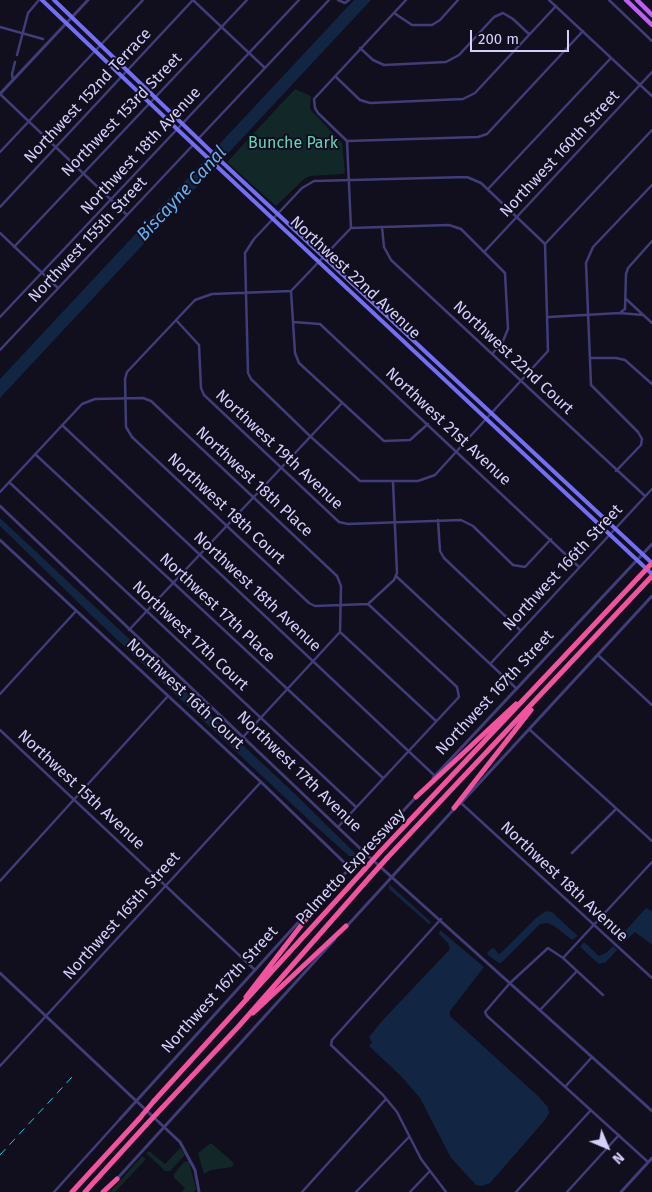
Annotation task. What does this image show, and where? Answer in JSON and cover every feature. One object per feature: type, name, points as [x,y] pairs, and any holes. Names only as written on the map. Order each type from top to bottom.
[{"type":"highway","name":"Palmetto Expressway","points":[[71,1192],[380,852],[652,563]]},
{"type":"highway","name":"Palmetto Expressway","points":[[85,1192],[238,1027],[387,858],[652,575]]},
{"type":"highway","points":[[454,808],[559,676]]},
{"type":"highway","points":[[416,797],[508,710],[532,691]]},
{"type":"highway","points":[[241,1006],[249,991],[323,897]]},
{"type":"highway","points":[[238,1027],[346,926]]},
{"type":"highway","points":[[104,1192],[117,1179]]},
{"type":"main road","name":"Northwest 22nd Avenue","points":[[41,0],[94,52],[652,575]]},
{"type":"main road","name":"Northwest 22nd Avenue","points":[[54,0],[182,124],[652,563]]},
{"type":"main road","points":[[626,0],[652,25]]},
{"type":"main road","points":[[631,0],[636,0],[652,15]]},
{"type":"street","points":[[17,56],[28,12],[41,0]]},
{"type":"street","points":[[88,0],[0,94],[126,215]]},
{"type":"street","points":[[0,152],[143,0]]},
{"type":"street","points":[[193,0],[265,68]]},
{"type":"street","name":"Northwest 152nd Terrace","points":[[0,207],[193,0]]},
{"type":"street","name":"Northwest 153rd Street","points":[[14,246],[247,0]]},
{"type":"street","name":"Northwest 18th Avenue","points":[[0,316],[299,0]]},
{"type":"street","points":[[199,138],[329,0]]},
{"type":"street","points":[[338,0],[345,3],[349,0]]},
{"type":"street","points":[[351,228],[347,141],[318,113],[314,104],[318,94],[406,0]]},
{"type":"street","points":[[394,13],[412,25],[432,25],[440,20],[458,0]]},
{"type":"street","points":[[549,0],[652,96]]},
{"type":"street","points":[[609,0],[652,41]]},
{"type":"street","points":[[335,76],[364,101],[370,103],[463,99],[474,93],[556,6]]},
{"type":"street","points":[[360,48],[373,60],[384,64],[446,62],[459,55],[494,17],[503,13],[513,18],[530,34]]},
{"type":"street","points":[[0,27],[43,39]]},
{"type":"street","points":[[347,141],[487,134],[583,31]]},
{"type":"street","points":[[488,189],[611,58]]},
{"type":"street","points":[[13,80],[12,74],[15,62]]},
{"type":"street","name":"Northwest 160th Street","points":[[485,251],[652,72]]},
{"type":"street","points":[[545,244],[652,130]]},
{"type":"street","name":"Northwest 155th Street","points":[[0,350],[193,145]]},
{"type":"street","points":[[467,177],[488,189],[545,244],[548,351],[492,414],[430,478],[418,481],[393,482],[367,482],[356,478],[310,437],[251,379],[248,373],[245,253],[254,239],[306,184],[314,181],[349,181],[467,177]]},
{"type":"street","points":[[616,470],[640,445],[642,440],[638,432],[591,385],[586,263],[589,253],[652,185]]},
{"type":"street","points":[[245,292],[291,291],[351,228],[456,226],[502,268],[506,280],[508,329],[503,342],[492,354]]},
{"type":"street","name":"Northwest 22nd Court","points":[[382,227],[384,247],[391,260],[645,496]]},
{"type":"street","points":[[0,233],[58,288]]},
{"type":"street","points":[[629,313],[625,307],[626,274],[628,268],[652,241]]},
{"type":"street","points":[[291,291],[294,353],[299,363],[384,441],[410,440],[428,424]]},
{"type":"street","name":"Northwest 18th Court","points":[[245,292],[203,295],[195,300],[127,372],[125,379],[126,428],[132,437],[309,603],[321,606],[368,604]]},
{"type":"street","points":[[626,299],[652,323]]},
{"type":"street","points":[[620,313],[631,303]]},
{"type":"street","points":[[636,314],[638,310]]},
{"type":"street","points":[[548,317],[620,313],[643,315]]},
{"type":"street","name":"Northwest 19th Avenue","points":[[176,320],[199,345],[204,395],[339,522],[348,524],[438,520],[465,521],[513,565],[525,567],[551,539]]},
{"type":"street","name":"Northwest 21st Avenue","points":[[292,322],[320,324],[579,567]]},
{"type":"street","points":[[590,358],[625,360],[652,384]]},
{"type":"street","name":"Northwest 18th Place","points":[[0,492],[62,425],[88,400],[143,398],[151,401],[337,576],[341,586],[340,632]]},
{"type":"street","points":[[130,630],[342,403]]},
{"type":"street","name":"Northwest 18th Avenue","points":[[62,425],[314,660],[435,776]]},
{"type":"street","name":"Northwest 17th Place","points":[[35,454],[383,778]]},
{"type":"street","name":"Northwest 17th Court","points":[[9,482],[356,807]]},
{"type":"street","points":[[338,826],[459,696],[458,687],[368,604],[374,602],[396,576],[393,482]]},
{"type":"street","name":"Northwest 166th Street","points":[[490,663],[652,488]]},
{"type":"street","name":"Northwest 17th Avenue","points":[[0,506],[366,854],[441,919],[652,1111]]},
{"type":"street","points":[[438,520],[440,551],[444,558],[520,630]]},
{"type":"street","name":"Northwest 16th Court","points":[[0,540],[261,782],[351,869]]},
{"type":"street","name":"Northwest 167th Street","points":[[54,1192],[255,970],[366,854],[435,776],[652,544]]},
{"type":"street","points":[[396,576],[517,688]]},
{"type":"street","points":[[117,1179],[390,876],[454,808],[461,803],[652,596]]},
{"type":"street","points":[[0,694],[76,611]]},
{"type":"street","points":[[244,736],[340,632],[436,722]]},
{"type":"street","points":[[598,655],[652,705]]},
{"type":"street","points":[[0,880],[168,696]]},
{"type":"street","points":[[529,729],[652,842]]},
{"type":"street","name":"Northwest 15th Avenue","points":[[0,730],[255,970]]},
{"type":"street","name":"Northwest 165th Street","points":[[0,1066],[261,782]]},
{"type":"street","name":"Northwest 18th Avenue","points":[[461,803],[652,978]]},
{"type":"street","points":[[572,853],[615,810]]},
{"type":"street","points":[[563,958],[652,862]]},
{"type":"street","points":[[441,919],[332,1040],[331,1045],[397,1112],[428,1172],[446,1192]]},
{"type":"street","points":[[603,996],[563,958],[548,948],[510,983],[485,1012],[487,1016],[564,1087],[648,1162]]},
{"type":"street","points":[[540,1010],[577,972]]},
{"type":"street","points":[[0,973],[165,1127],[189,1155],[195,1170],[199,1192]]},
{"type":"street","points":[[564,1087],[592,1057]]},
{"type":"street","points":[[302,1192],[386,1099]]},
{"type":"street","points":[[516,1192],[591,1110]]},
{"type":"street","points":[[567,1192],[619,1135]]},
{"type":"street","points":[[356,1192],[409,1137]]},
{"type":"street","points":[[621,1192],[652,1158]]},
{"type":"street","points":[[410,1192],[428,1172]]},
{"type":"green space","name":"Bunche Park","points":[[295,89],[311,96],[310,109],[342,143],[345,172],[343,174],[310,176],[304,179],[276,206],[227,162]]},
{"type":"green space","points":[[211,1143],[234,1163],[232,1167],[211,1170],[204,1174],[198,1153]]},
{"type":"green space","points":[[180,1148],[185,1155],[170,1171],[165,1171],[146,1153],[149,1151],[165,1164]]},
{"type":"green space","points":[[142,1156],[146,1159],[115,1192],[110,1192]]},
{"type":"green space","points":[[189,1161],[196,1189],[194,1192],[182,1192],[185,1188],[174,1178],[174,1174],[184,1162]]},
{"type":"water","name":"Biscayne Canal","points":[[354,0],[371,0],[0,398],[0,379]]},
{"type":"water","points":[[0,518],[294,793],[358,856],[349,856],[312,823],[91,615],[0,526]]},
{"type":"water","points":[[389,884],[431,922],[429,924],[389,889]]},
{"type":"water","points":[[646,908],[652,911],[652,945],[635,932],[622,944],[618,939]]},
{"type":"water","points":[[546,911],[552,912],[578,936],[572,940],[554,926],[547,923],[540,924],[501,963],[489,956],[487,953],[494,948],[499,954],[501,953],[536,918]]},
{"type":"water","points":[[440,930],[484,967],[450,1011],[450,1016],[539,1097],[548,1107],[549,1113],[490,1183],[482,1186],[476,1185],[451,1158],[420,1098],[401,1076],[369,1046],[372,1043],[369,1037],[382,1021],[450,949],[448,943],[439,934]]},
{"type":"water","points":[[584,942],[599,956],[606,953],[613,946],[617,950],[606,962],[599,964],[580,947]]},
{"type":"railway","points":[[0,1155],[72,1077]]}]
